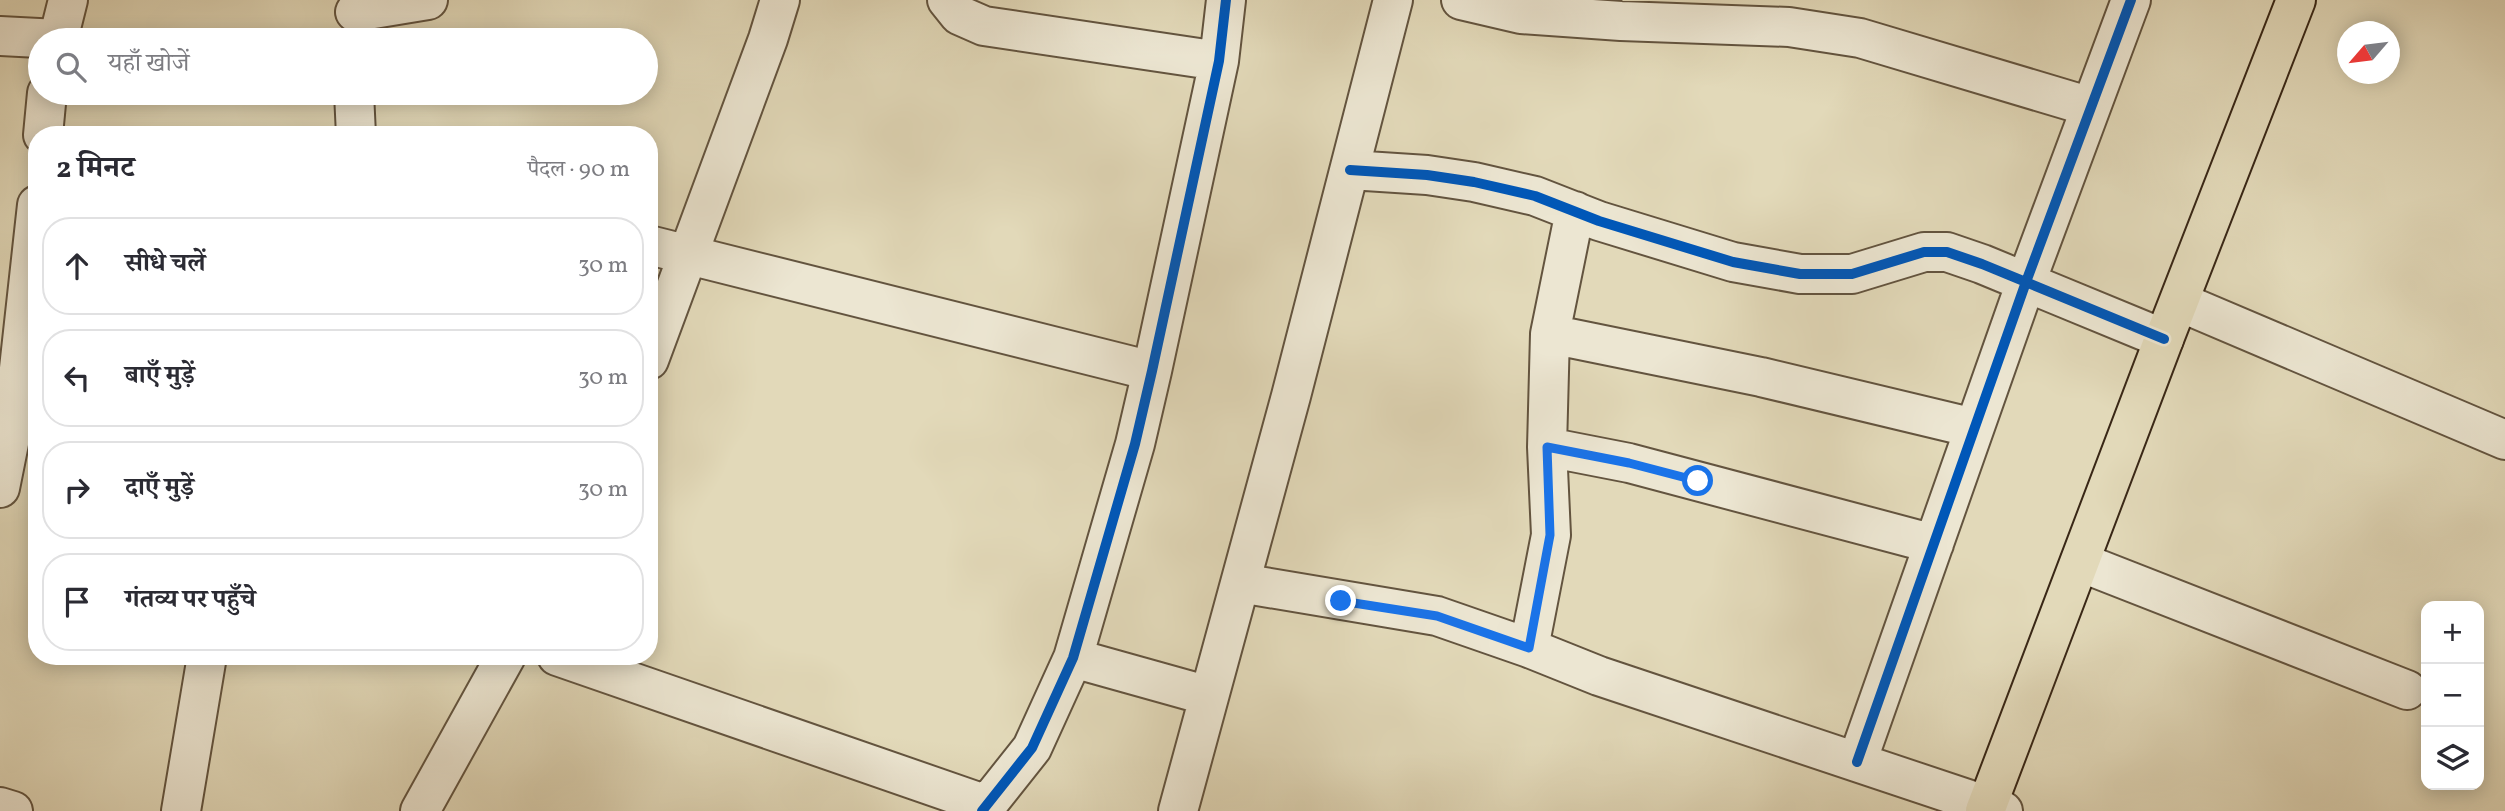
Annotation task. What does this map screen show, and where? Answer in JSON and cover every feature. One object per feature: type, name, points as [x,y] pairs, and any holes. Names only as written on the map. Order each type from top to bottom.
[{"type":"main road","points":[[1992,809],[2080,562],[2296,0]]},
{"type":"street","points":[[61,28],[68,0]]},
{"type":"street","points":[[354,18],[428,0]]},
{"type":"street","points":[[658,336],[780,0]]},
{"type":"street","points":[[947,0],[959,15],[984,26],[1219,61]]},
{"type":"street","points":[[582,665],[985,808],[1032,748],[1073,658],[1135,444],[1152,371],[1219,61],[1226,0]]},
{"type":"street","points":[[1178,811],[1393,0]]},
{"type":"street","points":[[1461,0],[1521,14],[1620,21],[1789,27],[1860,38],[2091,107]]},
{"type":"street","points":[[1857,762],[2026,282],[2131,0]]},
{"type":"street","points":[[0,36],[28,38]]},
{"type":"street","points":[[44,126],[46,105]]},
{"type":"street","points":[[355,105],[356,126]]},
{"type":"street","points":[[1350,170],[1427,175],[1535,196],[1733,262],[1800,274],[1852,274],[1924,252],[1947,252],[2164,339]]},
{"type":"street","points":[[1529,648],[1550,535],[1547,447],[1550,334],[1575,211]]},
{"type":"street","points":[[658,248],[1152,371]]},
{"type":"street","points":[[0,488],[16,425],[28,299]]},
{"type":"street","points":[[2180,302],[2505,440]]},
{"type":"street","points":[[1550,334],[1761,377],[1974,428]]},
{"type":"street","points":[[1547,447],[1629,463],[1934,544]]},
{"type":"street","points":[[2080,562],[2407,690]]},
{"type":"street","points":[[1240,583],[1437,616],[1599,676],[1992,809]]},
{"type":"street","points":[[1073,658],[1209,696]]},
{"type":"street","points":[[181,811],[205,665]]},
{"type":"street","points":[[421,811],[501,665]]},
{"type":"street","points":[[0,807],[13,811]]},
{"type":"cycle path","points":[[982,811],[1032,748],[1073,658],[1135,444],[1152,371],[1219,61],[1226,0]]},
{"type":"cycle path","points":[[1857,762],[2026,282],[2131,0]]},
{"type":"cycle path","points":[[1350,170],[1427,175],[1535,196],[1599,221],[1733,262],[1800,274],[1852,274],[1924,252],[1947,252],[2164,339]]},
{"type":"route","points":[[1341,601],[1437,616],[1529,648],[1550,535],[1547,447],[1629,463],[1698,481]]}]
